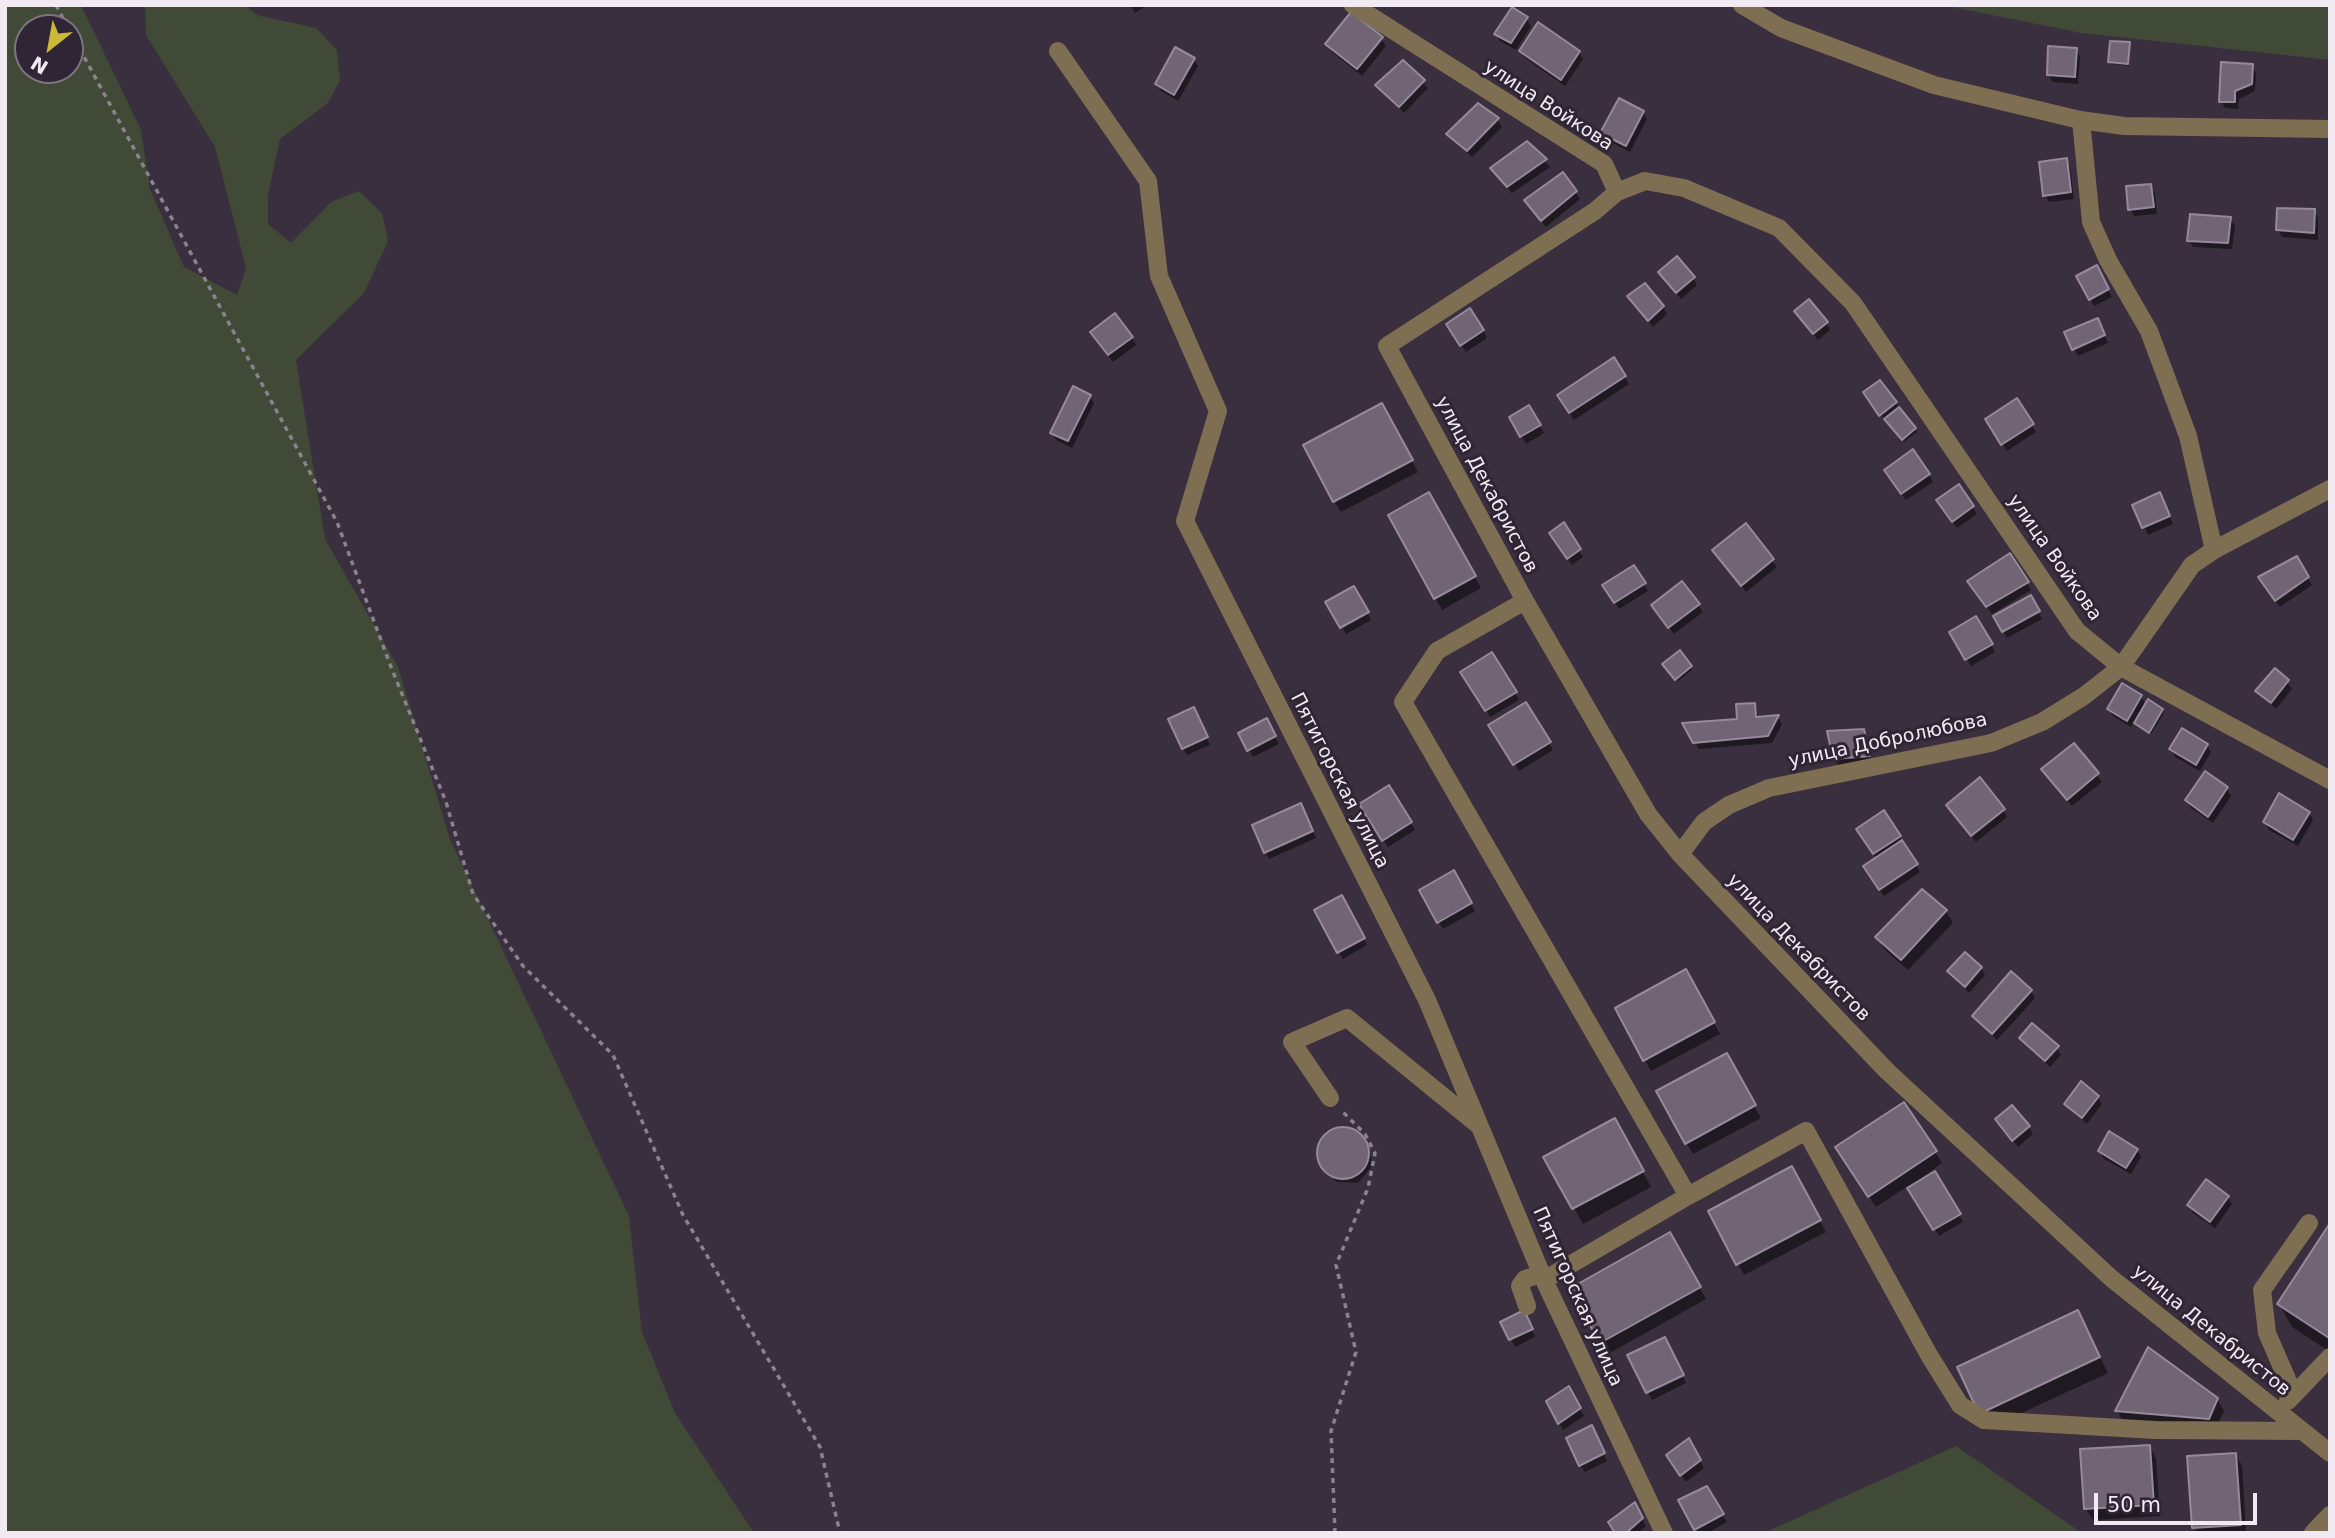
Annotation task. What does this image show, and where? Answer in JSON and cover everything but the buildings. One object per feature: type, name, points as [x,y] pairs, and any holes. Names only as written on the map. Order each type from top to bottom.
[{"type":"street","name":"улица Войкова","points":[[1353,5],[1604,164],[1617,192],[1645,181],[1684,188],[1779,228],[1853,303],[2077,631],[2121,667],[2330,780]]},
{"type":"street","points":[[1742,5],[1781,28],[1934,85],[2081,120],[2124,126],[2330,129]]},
{"type":"street","name":"Пятигорская улица","points":[[1058,51],[1148,181],[1159,276],[1218,411],[1185,521],[1427,1000],[1543,1277],[1664,1533]]},
{"type":"street","points":[[2081,120],[2091,222],[2108,260],[2149,331],[2189,436],[2214,550]]},
{"type":"street","name":"улица Декабристов","points":[[1617,192],[1595,211],[1387,346],[1525,601],[1648,814],[1680,854],[1887,1071],[2111,1278],[2330,1453]]},
{"type":"street","name":"улица Добролюбова","points":[[1680,854],[1704,822],[1729,805],[1769,788],[1991,743],[2042,722],[2084,696],[2121,667],[2192,565],[2214,550],[2330,489]]},
{"type":"street","points":[[1525,601],[1437,651],[1403,702],[1688,1196]]},
{"type":"street","points":[[1330,1098],[1292,1042],[1347,1018],[1480,1126]]},
{"type":"street","points":[[1527,1306],[1520,1286],[1525,1279],[1543,1277],[1806,1131],[1929,1355],[1960,1405],[1984,1420],[2155,1430],[2301,1431]]},
{"type":"street","points":[[2294,1395],[2267,1333],[2262,1290],[2309,1223]]},
{"type":"street","points":[[2278,1412],[2330,1357]]},
{"type":"street","points":[[2314,1533],[2330,1515]]},
{"type":"path","points":[[84,58],[337,522],[391,667],[446,802],[473,894],[523,966],[613,1055],[683,1215],[820,1447],[839,1533]]},
{"type":"path","points":[[1330,1098],[1365,1134],[1374,1153],[1368,1188],[1336,1265],[1356,1352],[1331,1431],[1335,1533]]},
{"type":"green space","points":[[5,5],[81,5],[141,130],[150,189],[184,267],[237,295],[246,268],[215,147],[146,35],[145,5],[245,5],[257,15],[316,28],[337,50],[340,80],[328,103],[280,139],[268,195],[268,224],[291,243],[331,202],[359,191],[382,213],[388,241],[364,293],[296,360],[325,539],[398,667],[450,839],[629,1216],[642,1332],[675,1413],[754,1533],[5,1533]]},
{"type":"green space","points":[[1942,5],[2330,5],[2330,60],[2082,33]]},
{"type":"green space","points":[[1956,1446],[2082,1533],[1764,1533]]}]
